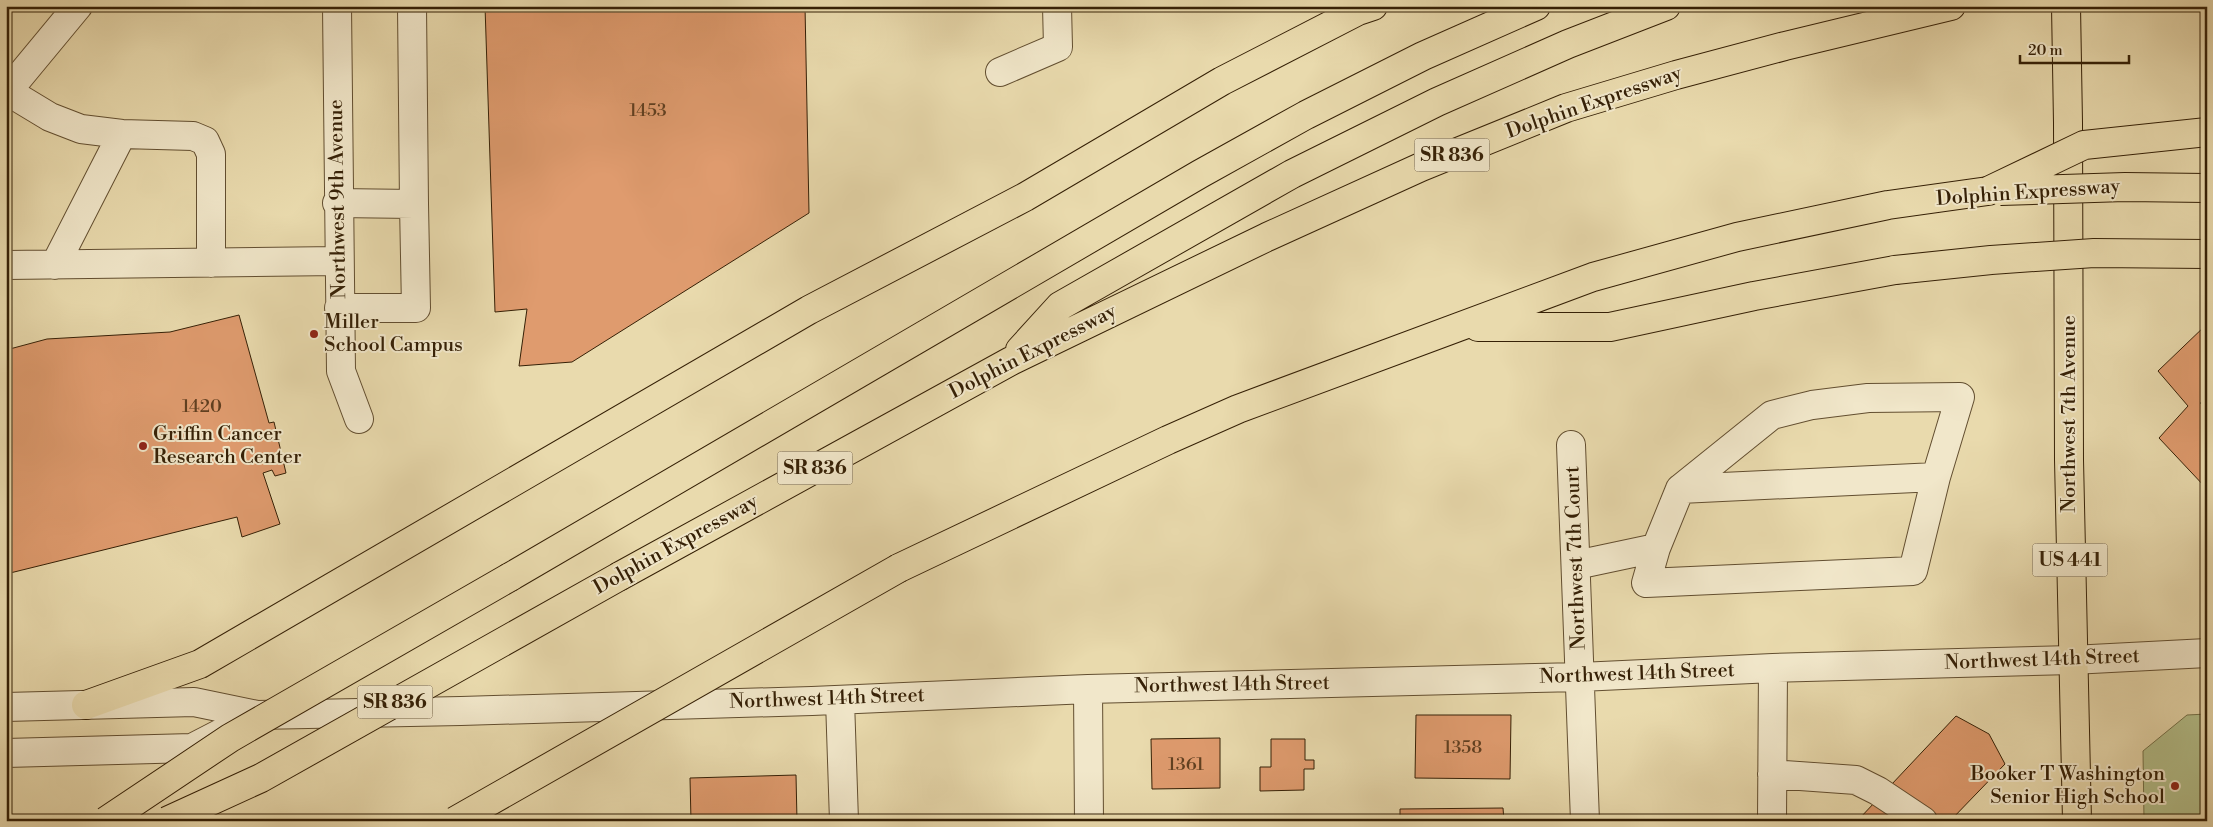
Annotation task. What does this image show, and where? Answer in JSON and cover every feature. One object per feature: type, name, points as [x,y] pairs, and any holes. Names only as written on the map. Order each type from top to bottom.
[{"type":"main road","points":[[86,705],[200,664],[809,310],[1025,197],[1222,81],[1358,11],[1373,6]]},
{"type":"main road","points":[[106,821],[230,738],[510,577],[1200,174],[1297,119],[1423,56],[1536,6]]},
{"type":"main road","points":[[1011,360],[1060,306],[1292,174],[1455,94],[1568,44],[1666,6]]},
{"type":"main road","name":"Dolphin Expressway","points":[[167,821],[261,778],[620,576],[1011,360],[1267,237],[1412,171],[1566,108],[1676,74],[1951,6]]},
{"type":"main road","name":"Northwest 7th Avenue","points":[[2066,6],[2072,660],[2077,821]]},
{"type":"main road","points":[[1988,191],[2084,145],[2207,132]]},
{"type":"main road","name":"Dolphin Expressway","points":[[455,821],[899,568],[1168,440],[1238,409],[1593,278],[1737,236],[1888,205],[1988,191],[2126,186],[2207,188]]},
{"type":"main road","points":[[1459,327],[1610,327],[1754,296],[1895,270],[1991,260],[2094,253],[2207,254]]},
{"type":"street","points":[[78,6],[7,92],[50,117],[80,129],[122,134],[193,136],[205,141],[211,154],[211,263]]},
{"type":"street","name":"Northwest 9th Avenue","points":[[337,6],[337,203],[341,371],[359,419]]},
{"type":"street","points":[[340,308],[416,308],[412,6]]},
{"type":"street","points":[[1000,72],[1058,47],[1057,6]]},
{"type":"street","points":[[56,265],[122,134]]},
{"type":"street","points":[[337,203],[414,204]]},
{"type":"street","points":[[6,265],[338,261]]},
{"type":"street","points":[[1960,397],[1936,477],[1913,571],[1646,583],[1656,548],[1680,489],[1772,415],[1812,404],[1868,398],[1960,397]]},
{"type":"street","name":"Northwest 7th Court","points":[[1571,446],[1585,821]]},
{"type":"street","points":[[1680,489],[1936,477]]},
{"type":"street","points":[[1576,565],[1656,548]]},
{"type":"street","name":"Northwest 14th Street","points":[[6,707],[194,702],[257,715],[840,700],[1088,689],[1580,677],[1773,668],[2072,660],[2207,653]]},
{"type":"street","points":[[1772,821],[1773,668]]},
{"type":"street","points":[[1088,689],[1089,821]]},
{"type":"street","points":[[840,700],[844,821]]},
{"type":"street","name":"Northwest 14th Street","points":[[6,753],[192,748],[257,715]]},
{"type":"street","points":[[1772,774],[1856,780],[1878,790],[1923,821]]},
{"type":"green space","name":"Booker T Washington Senior High School","points":[[2207,714],[2207,821],[2144,821],[2143,751],[2187,715]]},
{"type":"building","points":[[485,6],[805,6],[809,213],[572,362],[519,366],[527,309],[495,312]]},
{"type":"building","name":"Griffin Cancer Research Center","points":[[239,315],[269,423],[274,422],[286,473],[275,476],[272,470],[263,473],[280,524],[242,537],[237,517],[6,574],[6,350],[47,339],[170,332]]},
{"type":"building","points":[[2207,324],[2207,398],[2200,403],[2207,410],[2206,488],[2159,438],[2188,406],[2158,371]]},
{"type":"building","points":[[1416,715],[1511,715],[1510,779],[1415,778]]},
{"type":"building","points":[[1956,716],[1989,734],[2005,764],[1950,821],[1861,821],[1859,819]]},
{"type":"building","points":[[1220,738],[1220,788],[1152,789],[1151,739]]},
{"type":"building","points":[[1271,739],[1305,739],[1305,760],[1314,760],[1314,769],[1304,769],[1304,790],[1260,791],[1260,767],[1271,767]]},
{"type":"building","points":[[796,775],[797,821],[691,821],[690,778]]},
{"type":"building","points":[[1503,808],[1504,821],[1400,821],[1400,809]]},
{"type":"building","points":[[1269,816],[1269,821],[1165,821],[1165,817]]},
{"type":"place","name":"Miller School Campus","points":[[314,334]]},
{"type":"place","name":"Griffin Cancer Research Center","points":[[143,446]]},
{"type":"place","name":"Booker T Washington Senior High School","points":[[2175,786]]}]
